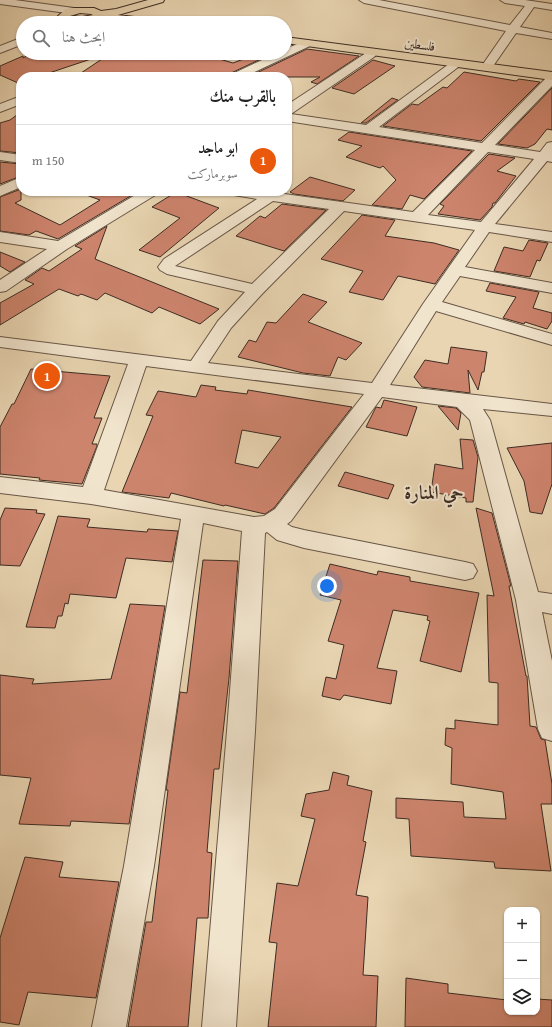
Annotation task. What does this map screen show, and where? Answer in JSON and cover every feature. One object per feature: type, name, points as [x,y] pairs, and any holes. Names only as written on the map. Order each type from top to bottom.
[{"type":"main road","points":[[95,14],[106,8],[140,0]]},
{"type":"main road","points":[[126,16],[159,0]]},
{"type":"main road","points":[[95,14],[108,16]]},
{"type":"main road","points":[[76,15],[95,14],[108,16]]},
{"type":"main road","name":"فلسطين","points":[[292,42],[370,55],[487,67],[552,78]]},
{"type":"main road","name":"فلسطين","points":[[292,44],[552,78]]},
{"type":"street","points":[[364,0],[552,36]]},
{"type":"street","points":[[506,0],[552,7]]},
{"type":"street","points":[[0,1],[76,15]]},
{"type":"street","points":[[487,67],[531,5]]},
{"type":"street","points":[[0,7],[38,16]]},
{"type":"street","points":[[0,42],[16,35]]},
{"type":"street","points":[[0,50],[16,43]]},
{"type":"street","points":[[292,51],[305,45]]},
{"type":"street","points":[[292,108],[370,55]]},
{"type":"street","points":[[245,72],[272,60]]},
{"type":"street","points":[[369,129],[453,66]]},
{"type":"street","points":[[416,218],[552,78]]},
{"type":"street","points":[[0,108],[16,102]]},
{"type":"street","points":[[292,118],[484,147],[549,153]]},
{"type":"street","points":[[218,1027],[241,731],[251,558],[262,524],[283,515],[378,389],[432,304],[484,228],[549,153]]},
{"type":"street","points":[[0,156],[16,158]]},
{"type":"street","points":[[0,192],[16,184]]},
{"type":"street","points":[[0,287],[61,246],[144,196]]},
{"type":"street","points":[[264,196],[552,237]]},
{"type":"street","points":[[256,290],[173,271],[166,267],[170,262],[270,197]]},
{"type":"street","points":[[196,367],[224,325],[256,290],[340,207]]},
{"type":"street","points":[[0,237],[61,246]]},
{"type":"street","points":[[456,270],[552,288]]},
{"type":"street","points":[[432,304],[552,340]]},
{"type":"street","points":[[0,342],[463,401],[552,410]]},
{"type":"street","points":[[91,496],[139,360]]},
{"type":"street","points":[[463,401],[474,411],[480,420],[528,600],[552,729]]},
{"type":"street","points":[[1,488],[91,496],[262,524],[285,534],[304,539],[465,571]]},
{"type":"street","points":[[109,1027],[139,866],[194,513]]},
{"type":"street","points":[[528,600],[552,604]]},
{"type":"building","points":[[307,49],[359,56],[317,84],[311,82],[320,77],[292,77],[292,72],[259,72],[284,60],[292,60],[292,56]]},
{"type":"building","points":[[16,59],[88,60],[52,72],[16,72],[16,82],[0,75],[0,66]]},
{"type":"building","points":[[100,60],[223,60],[233,63],[241,60],[259,60],[233,72],[82,72]]},
{"type":"building","points":[[373,60],[395,66],[354,94],[332,88]]},
{"type":"building","points":[[464,72],[516,81],[519,79],[540,82],[481,141],[383,126],[412,104],[418,105],[443,87],[447,88]]},
{"type":"building","points":[[552,88],[552,130],[547,129],[535,144],[527,148],[498,144]]},
{"type":"building","points":[[392,98],[398,100],[366,123],[361,123]]},
{"type":"building","points":[[16,116],[16,153],[0,151],[0,123],[10,120]]},
{"type":"building","points":[[349,132],[472,151],[424,199],[410,195],[402,209],[372,205],[396,180],[383,166],[380,168],[346,157],[362,146],[338,140]]},
{"type":"building","points":[[489,154],[515,158],[497,171],[516,176],[495,203],[493,203],[492,207],[480,220],[438,214],[444,206],[440,204]]},
{"type":"building","points":[[0,162],[16,164],[16,178],[0,184]]},
{"type":"building","points":[[310,177],[355,190],[343,201],[294,194],[292,193],[292,190]]},
{"type":"building","points":[[16,191],[16,196],[21,196],[21,200],[15,203],[60,225],[100,200],[89,196],[131,196],[58,239],[36,231],[29,235],[0,231],[0,197]]},
{"type":"building","points":[[170,196],[187,196],[219,208],[160,257],[139,250],[180,218],[152,207]]},
{"type":"building","points":[[282,204],[326,210],[284,251],[236,236],[260,216],[265,218]]},
{"type":"building","points":[[362,215],[395,220],[385,236],[434,243],[459,250],[435,284],[398,276],[383,300],[349,292],[363,271],[321,259]]},
{"type":"building","points":[[107,226],[95,259],[219,309],[200,324],[159,307],[152,313],[105,293],[97,300],[81,294],[78,296],[59,289],[0,325],[0,303],[34,284],[25,280],[42,268],[49,271],[82,249],[75,246]]},
{"type":"building","points":[[529,240],[548,243],[540,261],[537,260],[530,277],[494,271],[504,247],[523,251]]},
{"type":"building","points":[[0,252],[25,262],[10,272],[0,266]]},
{"type":"building","points":[[490,283],[539,292],[533,308],[552,313],[552,321],[547,329],[525,322],[524,324],[503,318],[516,297],[486,291]]},
{"type":"building","points":[[303,294],[327,302],[308,322],[362,343],[346,360],[338,357],[330,376],[303,373],[238,357],[249,340],[256,342],[267,322],[276,323]]},
{"type":"building","points":[[451,347],[487,352],[484,372],[482,372],[478,390],[468,370],[470,393],[422,387],[414,377],[425,360],[448,364]]},
{"type":"building","points":[[31,369],[110,376],[94,418],[102,418],[92,444],[97,444],[97,446],[82,484],[39,480],[40,478],[0,474],[0,427],[12,404],[14,404]]},
{"type":"building","points":[[201,385],[216,387],[215,390],[247,394],[248,390],[352,407],[274,508],[265,514],[171,493],[169,498],[122,492],[153,416],[146,415],[158,391],[196,397]],"holes":[[[242,430],[281,437],[258,468],[235,463]]]},
{"type":"building","points":[[384,400],[417,407],[407,436],[366,427],[376,407],[381,408]]},
{"type":"building","points":[[438,406],[456,408],[461,413],[458,430]]},
{"type":"building","points":[[460,439],[473,440],[478,457],[473,502],[466,502],[466,498],[431,492],[435,464],[463,469]]},
{"type":"building","points":[[552,443],[552,484],[542,514],[530,512],[524,481],[507,448]]},
{"type":"building","points":[[345,472],[394,485],[388,499],[338,486]]},
{"type":"building","points":[[5,508],[37,510],[36,513],[45,514],[20,566],[0,565],[0,520]]},
{"type":"building","points":[[476,508],[492,513],[511,586],[509,586],[527,676],[530,726],[536,727],[541,739],[545,740],[552,784],[552,804],[541,804],[551,871],[495,868],[494,862],[411,856],[409,819],[396,818],[396,798],[463,802],[464,817],[506,819],[503,792],[451,784],[452,748],[445,745],[446,728],[455,729],[455,720],[498,725],[498,683],[489,682],[487,595],[494,596]]},
{"type":"building","points":[[58,516],[90,519],[87,527],[147,532],[148,529],[178,531],[172,562],[126,558],[116,598],[70,594],[68,604],[65,603],[62,616],[58,616],[55,628],[26,627]]},
{"type":"building","points":[[203,560],[238,561],[229,678],[219,769],[214,769],[207,852],[212,853],[208,918],[197,918],[188,1027],[128,1027],[146,922],[152,922],[168,790],[166,790],[180,692],[187,693]]},
{"type":"building","points":[[330,564],[377,575],[378,571],[410,577],[410,581],[479,593],[461,672],[420,661],[430,621],[427,620],[428,616],[393,610],[377,668],[397,671],[391,704],[344,695],[340,700],[322,696],[326,677],[336,679],[344,645],[328,641],[341,600],[320,595]]},
{"type":"building","points":[[130,604],[165,606],[129,824],[71,821],[70,826],[19,824],[31,778],[0,775],[0,675],[34,679],[32,684],[111,679]]},
{"type":"building","points":[[333,772],[349,776],[347,785],[372,791],[363,841],[366,842],[356,895],[368,897],[363,975],[378,976],[376,1027],[268,1027],[277,943],[269,942],[277,883],[298,886],[315,819],[301,816],[306,794],[329,790]]},
{"type":"building","points":[[25,857],[63,862],[59,877],[119,882],[96,998],[28,992],[19,1025],[0,1022],[0,938]]},
{"type":"building","points":[[406,978],[448,984],[448,993],[504,1000],[504,1015],[540,1015],[540,999],[552,1000],[552,1027],[405,1027]]},
{"type":"place","name":"ابو ماجد","points":[[47,376]]},
{"type":"district","name":"حي المنارة","points":[[434,492]]}]
